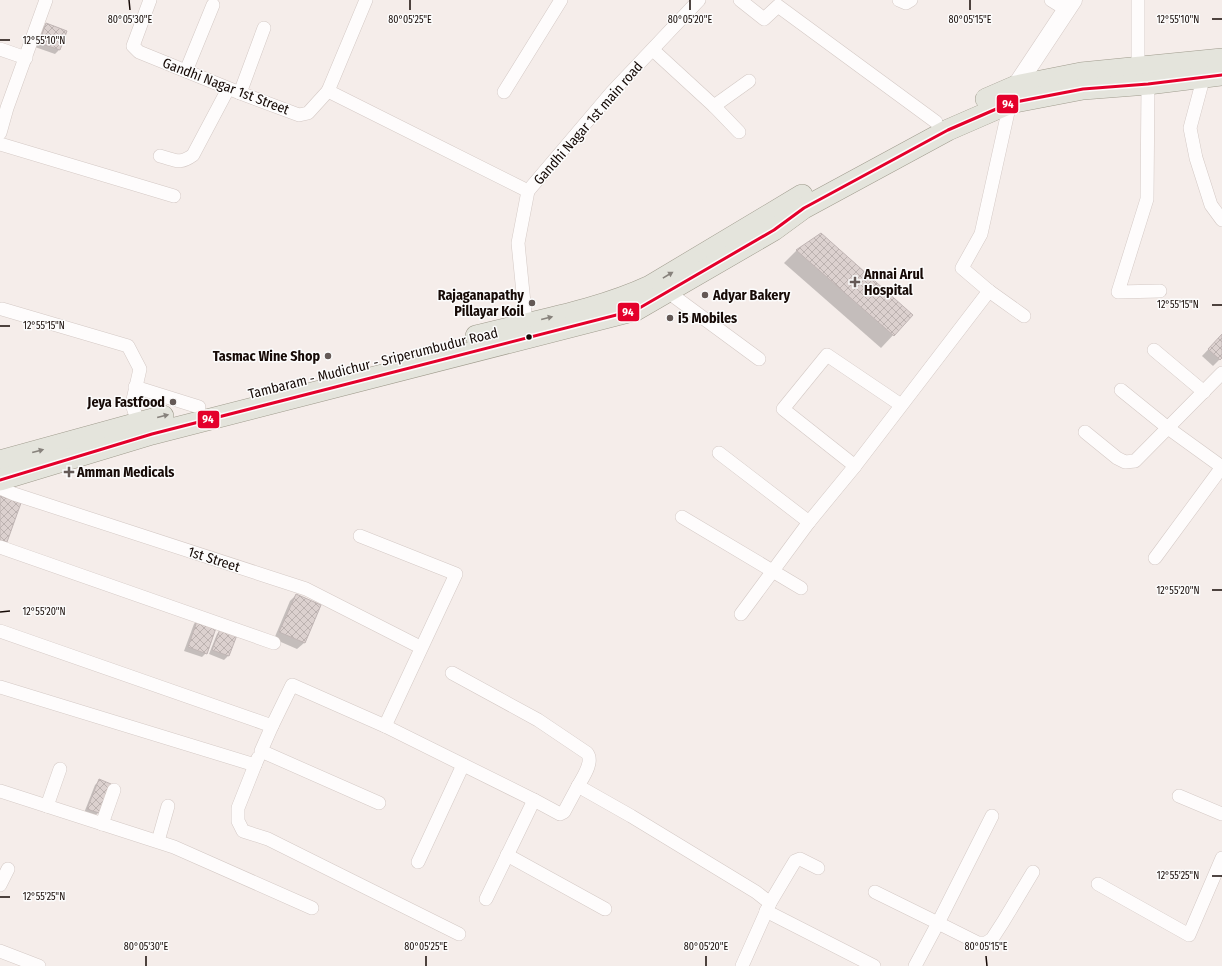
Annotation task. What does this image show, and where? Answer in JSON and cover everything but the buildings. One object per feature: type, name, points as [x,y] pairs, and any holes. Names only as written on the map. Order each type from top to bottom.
[{"type":"main road","name":"Tambaram - Mudichur - Sriperumbudur Road","points":[[0,480],[152,434],[529,330],[630,295],[650,286],[796,198],[936,122],[1013,94],[1083,89],[1143,76],[1214,68]]},
{"type":"main road","name":"Tambaram - Mudichur - Sriperumbudur Road","points":[[0,461],[198,407],[529,330],[636,310],[774,230],[811,205],[1013,94]]},
{"type":"street","points":[[0,133],[3,108],[26,58],[46,0]]},
{"type":"street","name":"Gandhi Nagar 1st Street","points":[[150,0],[133,46],[139,52],[234,91],[299,115],[308,113],[328,91],[366,0]]},
{"type":"street","points":[[504,92],[562,0]]},
{"type":"street","name":"Gandhi Nagar 1st main road","points":[[529,330],[518,243],[528,192],[612,92],[699,0]]},
{"type":"street","points":[[740,0],[764,19],[778,6],[936,122]]},
{"type":"street","points":[[899,0],[906,2],[911,0]]},
{"type":"street","points":[[1024,316],[988,291],[962,268],[981,234],[1013,94],[1070,5],[1051,0]]},
{"type":"street","points":[[1138,0],[1143,76],[1147,199],[1118,292],[1160,291]]},
{"type":"street","points":[[186,71],[212,5]]},
{"type":"street","points":[[160,156],[178,161],[184,161],[193,155],[234,91],[264,28]]},
{"type":"street","points":[[0,49],[26,58]]},
{"type":"street","points":[[652,50],[714,106],[739,132]]},
{"type":"street","points":[[1214,68],[1190,128],[1196,158],[1211,205],[1222,220]]},
{"type":"street","points":[[714,106],[749,81]]},
{"type":"street","points":[[328,91],[528,192]]},
{"type":"street","points":[[0,144],[174,196]]},
{"type":"street","points":[[741,614],[809,522],[855,466],[988,291]]},
{"type":"street","points":[[668,292],[759,359]]},
{"type":"street","points":[[2,309],[128,346],[140,369],[132,404],[138,423]]},
{"type":"street","points":[[1154,350],[1204,392]]},
{"type":"street","points":[[855,466],[783,409],[827,355],[901,405]]},
{"type":"street","points":[[1085,432],[1117,458],[1125,462],[1135,461],[1222,373]]},
{"type":"street","points":[[135,387],[198,407]]},
{"type":"street","points":[[1121,390],[1168,428],[1222,467],[1155,558]]},
{"type":"street","points":[[719,453],[809,522]]},
{"type":"street","name":"1st Street","points":[[0,488],[14,494],[306,589],[420,647]]},
{"type":"street","points":[[682,517],[801,588]]},
{"type":"street","points":[[360,536],[456,574],[420,647],[385,726]]},
{"type":"street","points":[[0,547],[274,643]]},
{"type":"street","points":[[0,631],[272,726]]},
{"type":"street","points":[[452,673],[538,720],[587,753],[590,757],[590,762],[564,812],[560,814],[385,726],[292,685],[255,765],[238,808],[238,821],[243,831],[268,839],[459,934]]},
{"type":"street","points":[[0,687],[255,765]]},
{"type":"street","points":[[261,751],[379,803]]},
{"type":"street","points":[[418,862],[463,765]]},
{"type":"street","points":[[47,806],[60,769]]},
{"type":"street","points":[[578,786],[631,816],[756,892],[768,907],[874,966]]},
{"type":"street","points":[[102,824],[114,790]]},
{"type":"street","points":[[0,791],[174,847],[312,908]]},
{"type":"street","points":[[1179,796],[1222,814]]},
{"type":"street","points":[[486,899],[534,800]]},
{"type":"street","points":[[158,842],[168,806]]},
{"type":"street","points":[[916,966],[992,816]]},
{"type":"street","points":[[508,855],[605,909]]},
{"type":"street","points":[[1098,884],[1189,934],[1222,858]]},
{"type":"street","points":[[742,966],[768,907],[795,861],[800,860],[818,868]]},
{"type":"street","points":[[0,886],[8,869]]},
{"type":"street","points":[[875,892],[978,943],[986,943],[992,939],[1032,872]]},
{"type":"street","points":[[0,952],[39,966]]},
{"type":"transit line","name":"94","points":[[0,480],[152,434],[636,310],[774,230],[804,208],[948,130],[1010,103],[1083,89],[1148,84],[1222,75]]},
{"type":"place","name":"Annai Arul Hospital","points":[[855,282]]},
{"type":"place","name":"Adyar Bakery","points":[[705,295]]},
{"type":"place","name":"Rajaganapathy Pillayar Koil","points":[[532,303]]},
{"type":"place","name":"i5 Mobiles","points":[[670,318]]},
{"type":"place","name":"Tasmac Wine Shop","points":[[328,356]]},
{"type":"place","name":"Jeya Fastfood","points":[[173,402]]},
{"type":"place","name":"Amman Medicals","points":[[69,472]]}]
